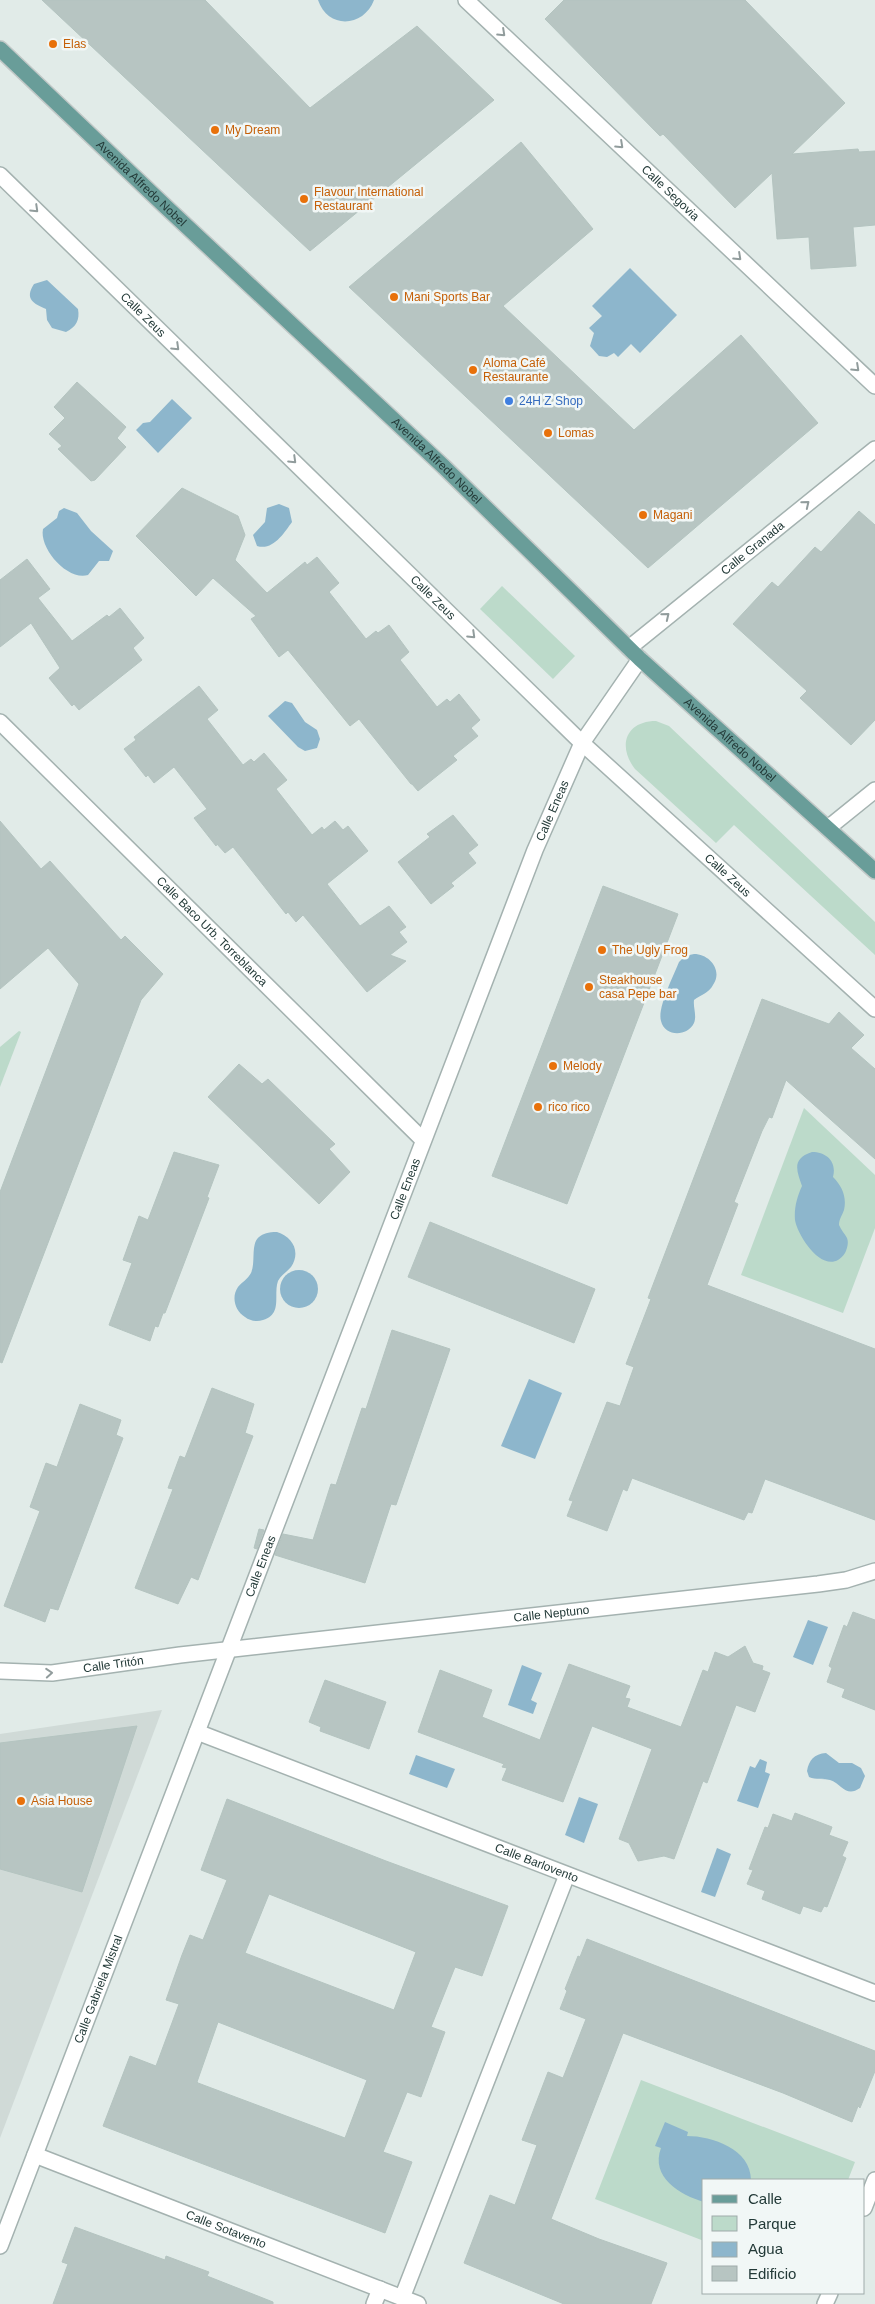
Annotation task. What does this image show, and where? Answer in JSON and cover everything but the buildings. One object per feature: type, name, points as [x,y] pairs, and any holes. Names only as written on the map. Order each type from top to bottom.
[{"type":"main road","name":"Avenida Alfredo Nobel","points":[[0,49],[444,467],[629,648],[875,871]]},
{"type":"street","name":"Calle Segovia","points":[[466,0],[875,386]]},
{"type":"street","name":"Calle Zeus","points":[[0,175],[582,743],[875,1009]]},
{"type":"street","name":"Calle Granada","points":[[629,648],[875,449]]},
{"type":"street","name":"Calle Eneas","points":[[197,1732],[535,850],[582,743],[640,658]]},
{"type":"street","name":"Calle Baco Urb. Torreblanca","points":[[0,722],[423,1140]]},
{"type":"street","points":[[828,828],[875,790]]},
{"type":"street","name":"Calle Neptuno","points":[[227,1651],[818,1584],[846,1580],[875,1571]]},
{"type":"street","name":"Calle Tritón","points":[[0,1671],[52,1673],[180,1655],[227,1651]]},
{"type":"street","name":"Calle Barlovento","points":[[197,1732],[875,1993]]},
{"type":"street","name":"Calle Gabriela Mistral","points":[[0,2246],[197,1732]]},
{"type":"street","points":[[402,2298],[566,1875]]},
{"type":"street","name":"Calle Sotavento","points":[[34,2156],[418,2304]]},
{"type":"street","points":[[865,2205],[875,2180]]},
{"type":"street","points":[[374,2304],[380,2289]]},
{"type":"shaded area","points":[[162,1710],[146,1753],[0,2138],[0,1734]]},
{"type":"green space","points":[[502,586],[575,656],[553,679],[480,609]]},
{"type":"green space","points":[[656,721],[669,726],[875,922],[875,955],[734,825],[716,843],[635,769],[626,752],[628,736],[631,730],[638,725]]},
{"type":"green space","points":[[19,1031],[21,1032],[0,1087],[0,1047]]},
{"type":"green space","points":[[804,1108],[875,1175],[875,1228],[843,1313],[741,1275]]},
{"type":"green space","points":[[641,2080],[855,2162],[848,2179],[702,2179],[702,2240],[595,2199]]},
{"type":"water","points":[[318,0],[374,0],[362,16],[355,20],[346,21],[337,20],[330,16],[323,10]]},
{"type":"water","points":[[630,268],[677,315],[640,353],[631,344],[618,357],[614,353],[607,357],[599,356],[590,346],[594,333],[589,328],[602,316],[592,306]]},
{"type":"water","points":[[47,280],[78,309],[76,323],[66,332],[52,328],[47,320],[46,309],[34,303],[30,297],[34,284]]},
{"type":"water","points":[[172,399],[192,418],[158,453],[136,430],[143,423],[150,422]]},
{"type":"water","points":[[279,504],[289,508],[292,522],[282,536],[273,544],[263,547],[257,546],[253,535],[265,522],[267,508]]},
{"type":"water","points":[[64,508],[77,513],[91,531],[113,551],[109,561],[99,561],[88,575],[80,576],[63,568],[45,545],[43,529],[57,518],[59,511]]},
{"type":"water","points":[[285,701],[292,703],[305,722],[317,730],[320,739],[317,748],[305,751],[298,747],[268,716]]},
{"type":"water","points":[[694,954],[710,960],[716,969],[716,980],[709,990],[694,1000],[695,1020],[691,1028],[682,1033],[671,1032],[663,1026],[660,1015],[661,1008],[679,962],[685,956]]},
{"type":"water","points":[[817,1152],[830,1159],[834,1167],[833,1177],[839,1184],[844,1196],[845,1205],[839,1225],[847,1238],[848,1246],[845,1253],[838,1260],[830,1262],[822,1259],[807,1245],[797,1228],[795,1220],[796,1203],[802,1186],[797,1170],[798,1162],[805,1155]]},
{"type":"water","points":[[277,1232],[287,1237],[294,1246],[294,1261],[278,1281],[276,1304],[273,1313],[263,1320],[251,1320],[237,1308],[235,1304],[236,1291],[251,1273],[256,1241],[260,1236],[267,1233]]},
{"type":"water","points":[[299,1270],[312,1276],[318,1289],[312,1302],[299,1308],[286,1302],[280,1289],[286,1276]]},
{"type":"water","points":[[529,1379],[562,1393],[535,1459],[501,1446]]},
{"type":"water","points":[[808,1620],[828,1627],[813,1665],[793,1657]]},
{"type":"water","points":[[522,1665],[542,1673],[531,1700],[537,1703],[533,1714],[508,1705]]},
{"type":"water","points":[[826,1753],[839,1763],[852,1763],[861,1768],[865,1776],[860,1788],[851,1792],[830,1780],[809,1777],[807,1771],[811,1761],[815,1756]]},
{"type":"water","points":[[416,1755],[455,1769],[447,1788],[409,1774]]},
{"type":"water","points":[[760,1759],[767,1762],[765,1772],[770,1774],[758,1808],[737,1801],[750,1766],[755,1768]]},
{"type":"water","points":[[579,1797],[598,1804],[584,1843],[565,1835]]},
{"type":"water","points":[[717,1848],[731,1854],[715,1897],[701,1892]]},
{"type":"water","points":[[665,2122],[688,2132],[687,2136],[708,2139],[728,2146],[745,2160],[751,2179],[702,2179],[702,2201],[695,2199],[677,2189],[663,2176],[659,2158],[661,2148],[655,2146]]},
{"type":"place","name":"Elas","points":[[53,44]]},
{"type":"place","name":"My Dream","points":[[215,130]]},
{"type":"place","name":"Flavour International Restaurant","points":[[304,199]]},
{"type":"place","name":"Mani Sports Bar","points":[[394,297]]},
{"type":"place","name":"Aloma Café Restaurante","points":[[473,370]]},
{"type":"place","name":"24H Z Shop","points":[[509,401]]},
{"type":"place","name":"Lomas","points":[[548,433]]},
{"type":"place","name":"Magani","points":[[643,515]]},
{"type":"place","name":"The Ugly Frog","points":[[602,950]]},
{"type":"place","name":"Steakhouse casa Pepe bar","points":[[589,987]]},
{"type":"place","name":"Melody","points":[[553,1066]]},
{"type":"place","name":"rico rico","points":[[538,1107]]},
{"type":"place","name":"Asia House","points":[[21,1801]]}]
